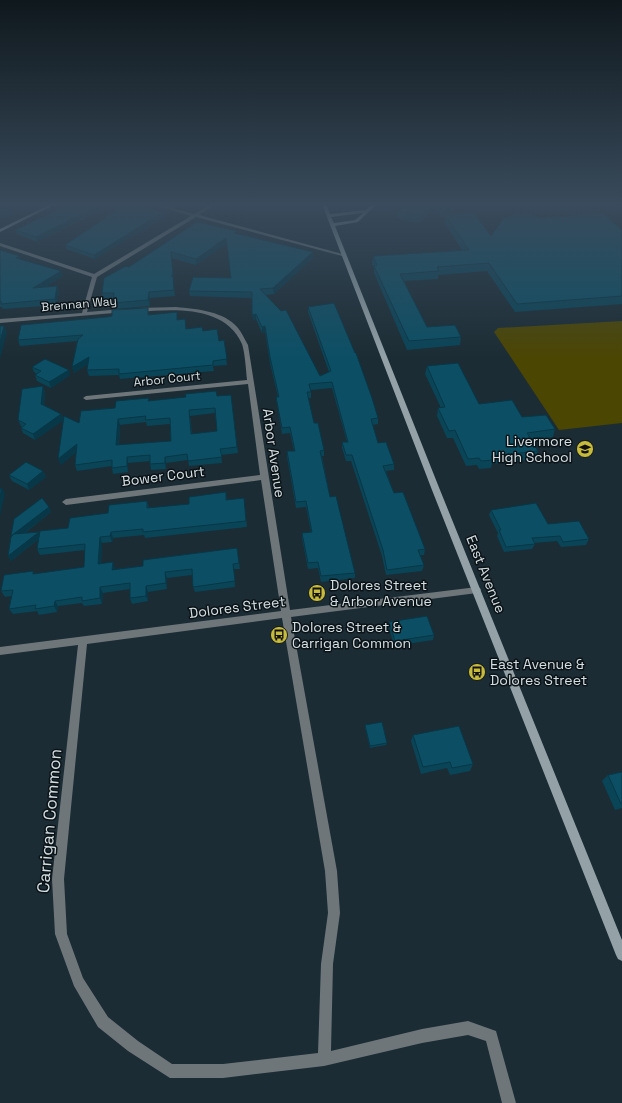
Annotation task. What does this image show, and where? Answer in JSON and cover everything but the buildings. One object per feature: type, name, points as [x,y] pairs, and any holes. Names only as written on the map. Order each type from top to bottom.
[{"type":"main road","name":"East Avenue","points":[[344,255],[622,955]]},
{"type":"street","points":[[34,255],[95,276]]},
{"type":"street","points":[[84,314],[95,276],[130,255]]},
{"type":"street","name":"Brennan Way","points":[[0,322],[170,308],[192,310],[207,314]]},
{"type":"street","name":"Arbor Avenue","points":[[207,314],[223,319],[235,329],[245,345],[286,615]]},
{"type":"street","name":"Arbor Court","points":[[86,398],[250,382]]},
{"type":"street","name":"Bower Court","points":[[66,502],[264,477]]},
{"type":"street","name":"Dolores Street","points":[[0,651],[477,590]]},
{"type":"street","points":[[286,615],[331,871],[334,913],[327,964],[324,1059]]},
{"type":"street","name":"Carrigan Common","points":[[83,640],[58,879],[61,934],[78,982],[103,1022],[133,1046],[170,1071],[223,1071],[324,1059],[422,1036],[468,1028],[491,1036],[509,1103]]},
{"type":"shaded area","points":[[622,321],[622,423],[559,430],[494,332],[498,328]]},
{"type":"place","name":"Livermore High School","points":[[585,449]]},
{"type":"place","name":"Dolores Street & Arbor Avenue","points":[[317,593]]},
{"type":"place","name":"Dolores Street & Carrigan Common","points":[[279,635]]},
{"type":"place","name":"East Avenue & Dolores Street","points":[[477,672]]}]
